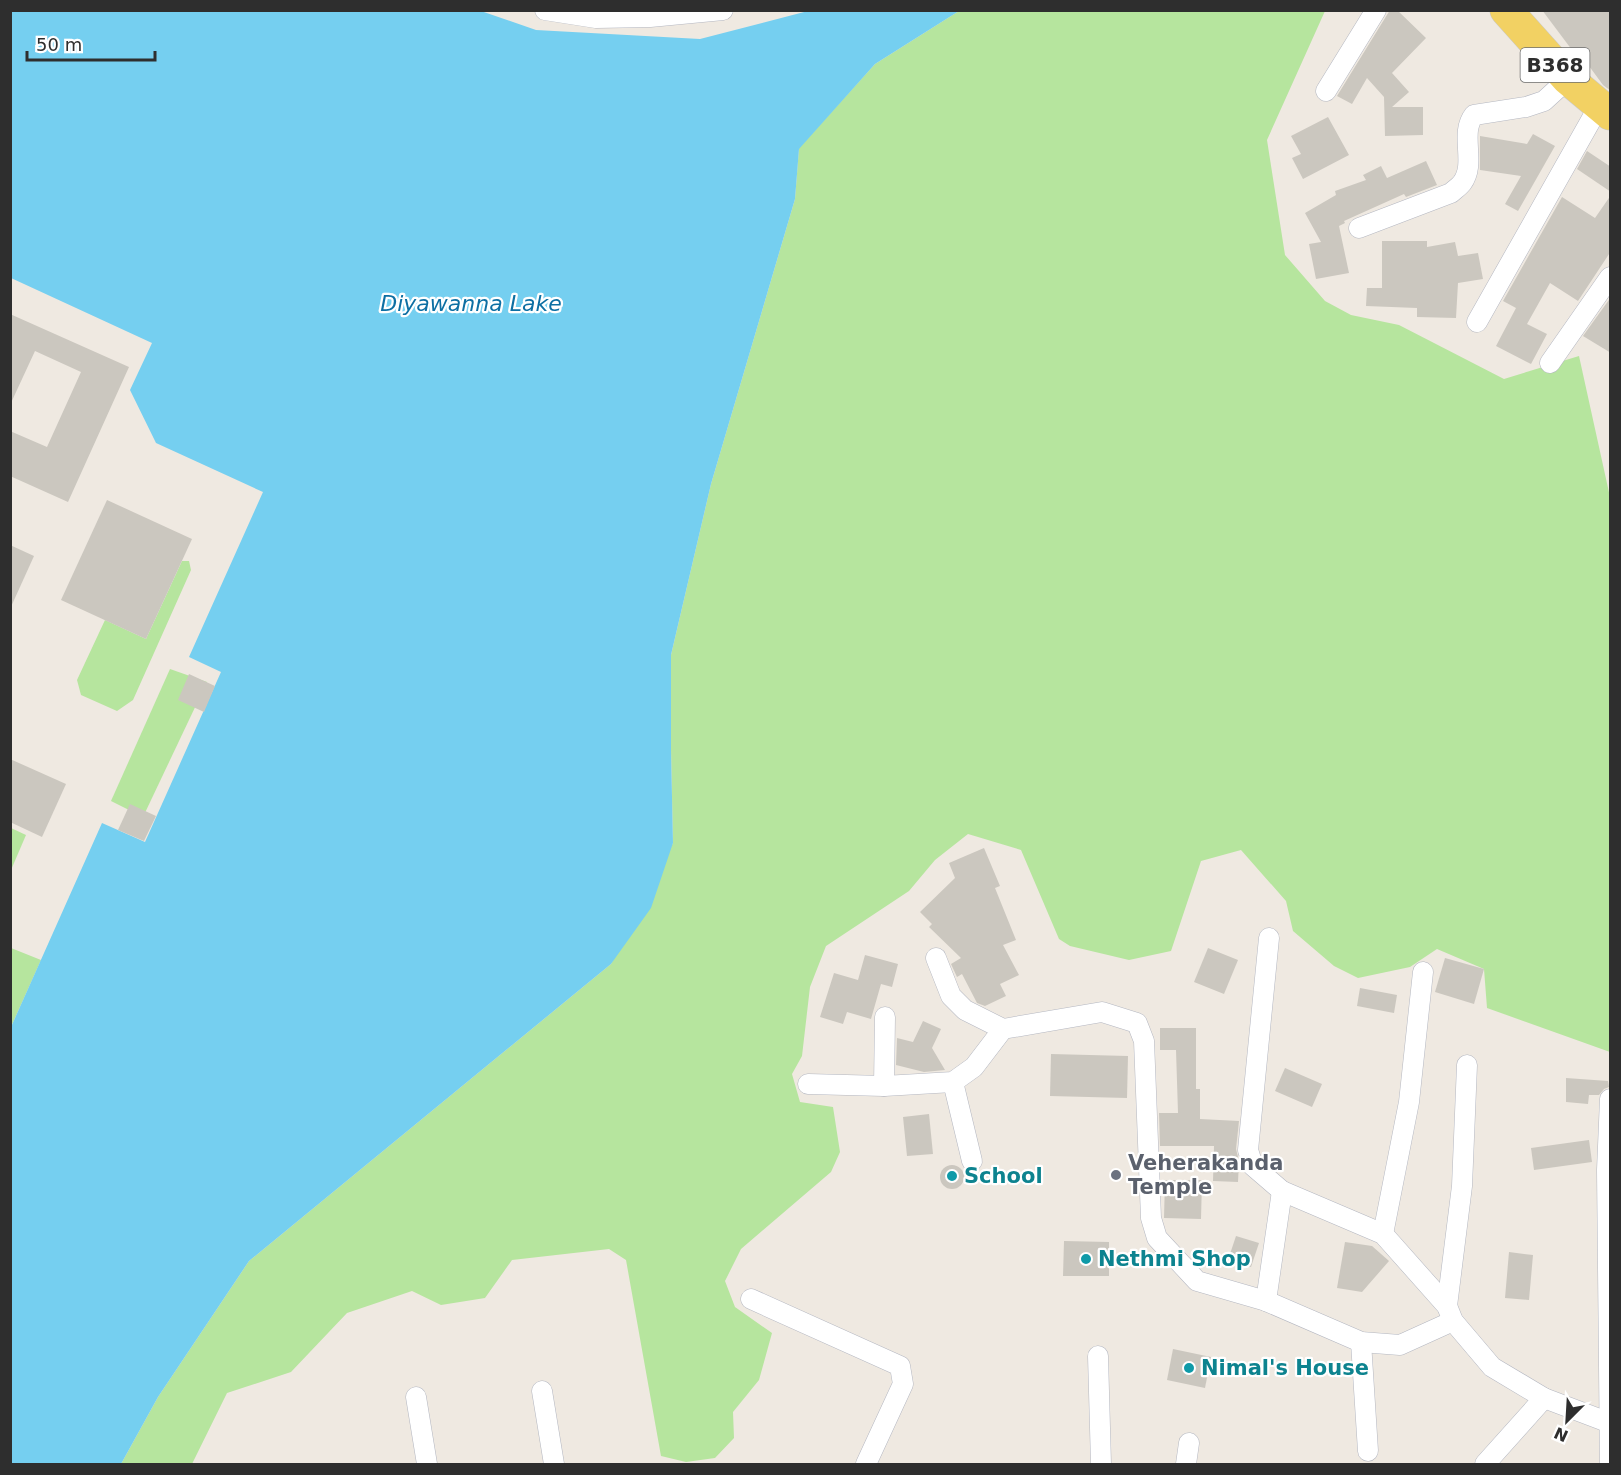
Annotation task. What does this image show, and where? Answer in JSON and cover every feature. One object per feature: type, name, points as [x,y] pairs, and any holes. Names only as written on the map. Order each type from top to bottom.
[{"type":"main road","name":"B368","points":[[1506,10],[1568,79],[1605,110]]},
{"type":"street","points":[[546,10],[596,18],[650,17],[723,10]]},
{"type":"street","points":[[1326,91],[1376,10]]},
{"type":"street","points":[[1359,228],[1451,193],[1462,183],[1468,169],[1469,122],[1474,115],[1526,107],[1544,101],[1568,79]]},
{"type":"street","points":[[1477,322],[1605,110]]},
{"type":"street","points":[[1550,363],[1611,277]]},
{"type":"street","points":[[1269,938],[1248,1150],[1253,1166],[1282,1191],[1383,1233],[1492,1367],[1544,1398],[1610,1423]]},
{"type":"street","points":[[936,958],[951,996],[965,1010],[1003,1029],[1102,1012],[1137,1023],[1144,1041],[1151,1218],[1157,1238],[1197,1281],[1266,1301],[1361,1342],[1400,1345],[1450,1314]]},
{"type":"street","points":[[1383,1233],[1409,1102],[1423,972]]},
{"type":"street","points":[[884,1086],[885,1017]]},
{"type":"street","points":[[808,1084],[884,1086],[953,1082],[974,1067],[1003,1029]]},
{"type":"street","points":[[1450,1314],[1462,1186],[1467,1065]]},
{"type":"street","points":[[953,1082],[972,1161]]},
{"type":"street","points":[[1610,1464],[1607,1170],[1611,1100]]},
{"type":"street","points":[[1266,1301],[1282,1191]]},
{"type":"street","points":[[751,1299],[900,1366],[903,1384],[866,1464]]},
{"type":"street","points":[[1361,1342],[1368,1451]]},
{"type":"street","points":[[1098,1356],[1101,1464]]},
{"type":"street","points":[[542,1391],[554,1464]]},
{"type":"street","points":[[416,1397],[427,1464]]},
{"type":"street","points":[[1485,1464],[1544,1398]]},
{"type":"street","points":[[1186,1464],[1189,1443]]},
{"type":"green space","points":[[959,11],[1325,11],[1267,140],[1285,255],[1325,301],[1351,315],[1399,325],[1504,379],[1579,356],[1610,497],[1610,1052],[1487,1008],[1484,969],[1437,949],[1410,967],[1358,978],[1334,966],[1293,931],[1286,901],[1241,850],[1201,861],[1171,951],[1129,960],[1070,946],[1059,939],[1021,850],[968,834],[935,860],[909,891],[826,946],[810,987],[802,1056],[792,1074],[800,1102],[833,1107],[840,1152],[831,1172],[741,1249],[725,1281],[735,1307],[772,1333],[759,1380],[733,1412],[734,1438],[715,1458],[686,1462],[661,1456],[626,1260],[609,1249],[512,1260],[485,1298],[441,1305],[412,1291],[347,1313],[291,1372],[227,1393],[192,1464],[121,1464],[158,1397],[249,1261],[611,964],[673,843],[671,655],[711,484],[795,199],[799,148],[875,64]]},
{"type":"green space","points":[[182,561],[189,561],[191,570],[133,700],[117,711],[81,695],[77,680],[105,620],[146,639]]},
{"type":"green space","points":[[170,669],[207,682],[143,817],[111,801]]},
{"type":"green space","points":[[11,828],[26,835],[11,870]]},
{"type":"green space","points":[[10,948],[41,960],[11,1027]]},
{"type":"water","name":"Diyawanna Lake","points":[[478,10],[536,30],[700,39],[808,11],[959,11],[875,64],[799,149],[795,199],[711,484],[671,655],[673,843],[651,908],[611,964],[249,1261],[158,1397],[121,1464],[11,1464],[11,1027],[102,823],[145,842],[221,672],[189,657],[263,492],[156,443],[130,390],[152,343],[11,278],[10,11]]},
{"type":"building","points":[[1390,10],[1397,10],[1426,38],[1392,73],[1409,92],[1392,107],[1423,107],[1423,135],[1385,136],[1384,97],[1367,78],[1352,104],[1337,96]]},
{"type":"building","points":[[1542,10],[1611,10],[1611,91],[1603,85],[1578,51],[1575,54]]},
{"type":"building","points":[[1328,117],[1349,155],[1303,179],[1292,158],[1301,154],[1291,136]]},
{"type":"building","points":[[1533,134],[1555,146],[1518,211],[1505,204],[1521,176],[1480,170],[1480,136],[1527,144]]},
{"type":"building","points":[[1587,151],[1611,167],[1611,192],[1577,169]]},
{"type":"building","points":[[1426,161],[1437,185],[1406,197],[1404,194],[1344,221],[1345,223],[1339,226],[1349,273],[1316,279],[1309,244],[1321,242],[1305,213],[1336,195],[1335,191],[1366,180],[1363,175],[1381,166],[1387,178]]},
{"type":"building","points":[[1611,195],[1611,251],[1578,301],[1550,283],[1527,324],[1547,334],[1531,364],[1496,346],[1516,308],[1503,301],[1562,197],[1595,218]]},
{"type":"building","points":[[1382,241],[1427,241],[1427,247],[1455,242],[1458,256],[1478,253],[1483,279],[1458,283],[1456,318],[1417,317],[1417,308],[1366,306],[1367,288],[1382,288]]},
{"type":"building","points":[[1611,297],[1611,353],[1583,336]]},
{"type":"building","points":[[10,314],[129,367],[68,502],[10,476],[10,431],[47,447],[81,372],[35,351],[10,405]]},
{"type":"building","points":[[107,500],[192,539],[146,639],[61,600]]},
{"type":"building","points":[[10,545],[34,556],[10,609]]},
{"type":"building","points":[[189,674],[215,686],[204,712],[178,700]]},
{"type":"building","points":[[10,759],[66,784],[42,837],[10,822]]},
{"type":"building","points":[[130,804],[156,816],[144,841],[118,830]]},
{"type":"building","points":[[984,848],[1000,886],[995,888],[1016,940],[1003,945],[1019,975],[1000,984],[1006,996],[985,1006],[977,1003],[962,974],[957,977],[951,964],[961,958],[929,927],[932,924],[920,912],[955,878],[949,863]]},
{"type":"building","points":[[1208,948],[1238,960],[1224,994],[1194,982]]},
{"type":"building","points":[[865,955],[898,964],[892,987],[881,984],[871,1019],[847,1012],[843,1024],[820,1017],[834,973],[858,980]]},
{"type":"building","points":[[1445,958],[1484,969],[1474,1004],[1435,992]]},
{"type":"building","points":[[1360,988],[1397,995],[1394,1013],[1357,1006]]},
{"type":"building","points":[[923,1021],[941,1029],[932,1048],[945,1070],[924,1072],[896,1065],[897,1038],[913,1042]]},
{"type":"building","points":[[1160,1028],[1196,1028],[1196,1089],[1200,1089],[1200,1119],[1239,1121],[1236,1149],[1239,1161],[1238,1182],[1213,1181],[1214,1146],[1160,1146],[1159,1113],[1178,1113],[1176,1050],[1160,1050]]},
{"type":"building","points":[[1051,1054],[1128,1056],[1127,1098],[1050,1096]]},
{"type":"building","points":[[1285,1068],[1322,1084],[1312,1107],[1275,1091]]},
{"type":"building","points":[[1566,1078],[1608,1081],[1609,1087],[1599,1095],[1589,1095],[1588,1104],[1566,1102]]},
{"type":"building","points":[[929,1114],[933,1154],[907,1156],[903,1117]]},
{"type":"building","points":[[1589,1140],[1592,1162],[1534,1170],[1531,1148]]},
{"type":"building","name":"School","points":[[952,1165],[957,1166],[963,1172],[963,1182],[957,1188],[952,1189],[947,1188],[941,1182],[940,1177],[941,1172],[947,1166]]},
{"type":"building","points":[[1165,1180],[1202,1180],[1201,1219],[1164,1218]]},
{"type":"building","points":[[1236,1236],[1259,1243],[1251,1267],[1228,1260]]},
{"type":"building","name":"Nethmi Shop","points":[[1064,1241],[1109,1242],[1109,1276],[1063,1276]]},
{"type":"building","points":[[1345,1242],[1372,1246],[1389,1261],[1362,1292],[1337,1288]]},
{"type":"building","points":[[1509,1252],[1533,1255],[1529,1300],[1505,1298]]},
{"type":"building","name":"Nimal's House","points":[[1173,1349],[1211,1357],[1205,1388],[1167,1380]]},
{"type":"place","name":"Veherakanda Temple","points":[[1116,1175]]},
{"type":"place","name":"School","points":[[952,1176]]},
{"type":"place","name":"Nethmi Shop","points":[[1086,1259]]},
{"type":"place","name":"Nimal's House","points":[[1189,1368]]}]
